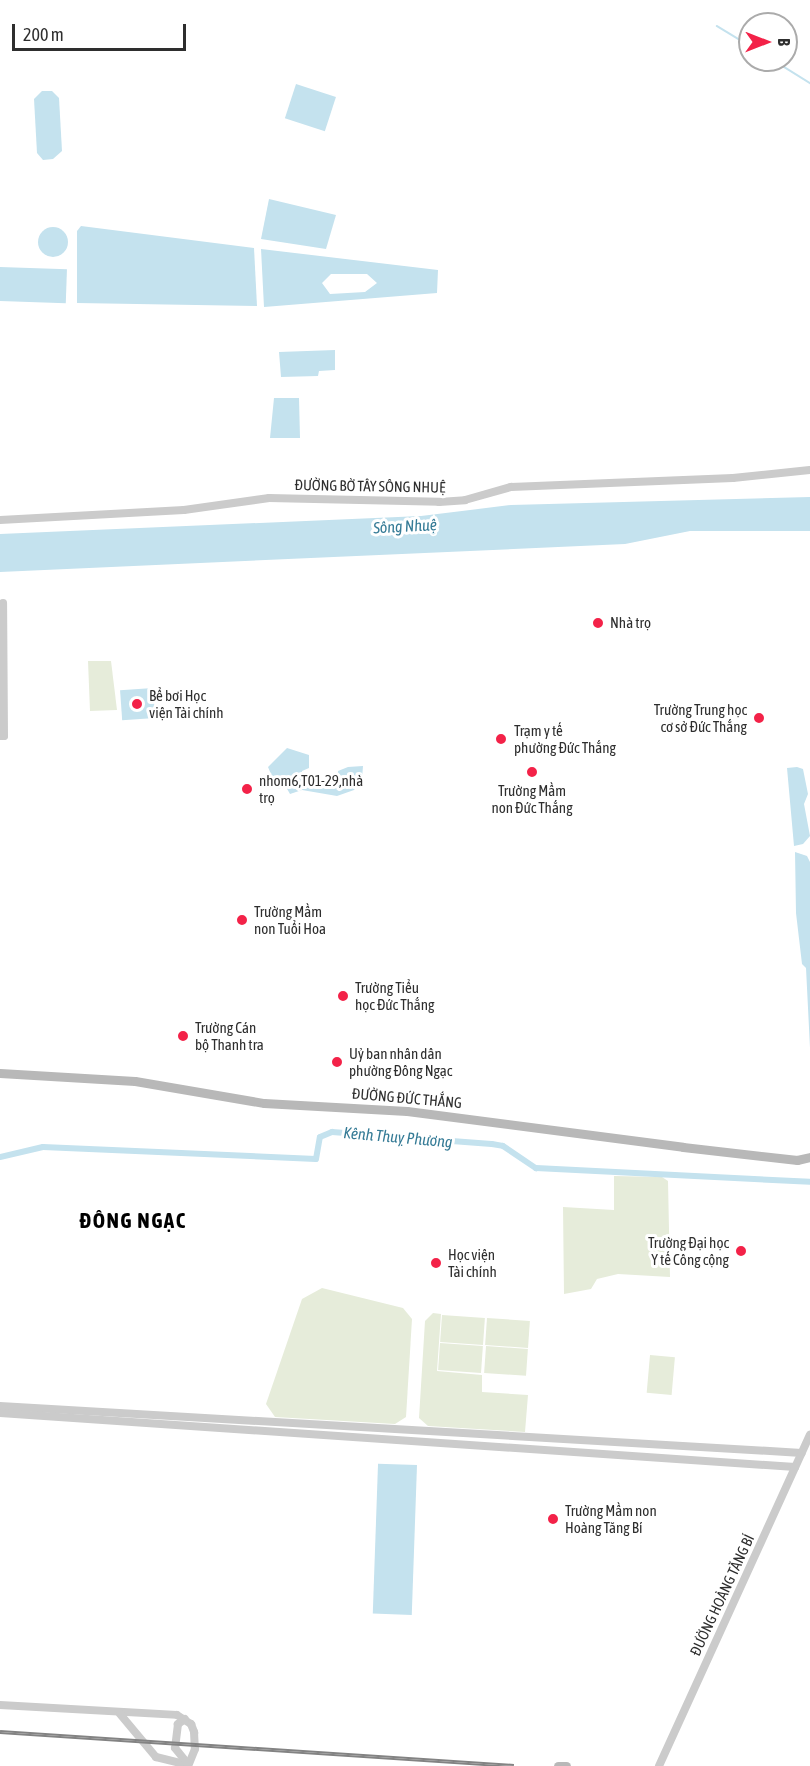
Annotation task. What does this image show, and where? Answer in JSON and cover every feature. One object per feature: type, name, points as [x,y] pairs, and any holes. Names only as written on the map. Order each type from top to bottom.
[{"type":"main road","name":"ĐƯỜNG ĐỨC THẮNG","points":[[0,1073],[135,1081],[264,1103],[407,1111],[797,1160],[810,1157]]},
{"type":"main road","points":[[559,1766],[566,1766]]},
{"type":"street","name":"ĐƯỜNG BỜ TÂY SÔNG NHUỆ","points":[[0,520],[184,510],[268,498],[439,502],[465,500],[511,487],[733,478],[810,470]]},
{"type":"street","points":[[0,736],[4,736],[3,603]]},
{"type":"street","points":[[0,1406],[481,1437],[802,1453]]},
{"type":"street","points":[[0,1413],[795,1467]]},
{"type":"street","name":"ĐƯỜNG HOÀNG TĂNG BÍ","points":[[659,1766],[810,1435]]},
{"type":"street","points":[[0,1705],[120,1714],[164,1714],[185,1719],[191,1724],[195,1738],[195,1749],[188,1766]]},
{"type":"street","points":[[120,1714],[156,1757],[188,1766]]},
{"type":"street","points":[[185,1719],[178,1724],[175,1748],[188,1766]]},
{"type":"green space","points":[[88,661],[111,661],[117,710],[90,711]]},
{"type":"green space","points":[[614,1176],[662,1177],[668,1181],[670,1277],[618,1274],[597,1279],[591,1289],[564,1294],[563,1207],[614,1210]]},
{"type":"green space","points":[[322,1288],[403,1308],[412,1319],[406,1417],[395,1424],[275,1417],[266,1404],[302,1299]]},
{"type":"green space","points":[[433,1313],[441,1314],[437,1371],[482,1375],[482,1392],[528,1395],[525,1432],[428,1426],[419,1418],[425,1321]]},
{"type":"green space","points":[[442,1315],[485,1318],[483,1345],[440,1342]]},
{"type":"green space","points":[[487,1318],[530,1321],[528,1348],[485,1345]]},
{"type":"green space","points":[[440,1343],[483,1346],[481,1373],[438,1370]]},
{"type":"green space","points":[[486,1346],[528,1349],[526,1376],[484,1373]]},
{"type":"green space","points":[[650,1355],[675,1357],[672,1395],[647,1393]]},
{"type":"water","points":[[296,84],[336,97],[325,131],[285,118]]},
{"type":"water","points":[[42,91],[52,91],[59,98],[62,151],[53,159],[43,160],[37,153],[34,99]]},
{"type":"water","points":[[269,199],[336,215],[326,249],[261,239]]},
{"type":"water","points":[[81,226],[254,248],[257,306],[77,303],[77,231]]},
{"type":"water","points":[[53,227],[64,231],[68,242],[64,253],[53,257],[42,253],[38,242],[42,231]]},
{"type":"water","points":[[261,249],[438,270],[437,293],[264,307]],"holes":[[[331,274],[367,274],[377,283],[365,292],[330,294],[322,283]]]},
{"type":"water","points":[[0,267],[67,269],[66,303],[0,301]]},
{"type":"water","points":[[335,350],[335,370],[319,371],[318,376],[281,377],[279,352]]},
{"type":"water","points":[[274,398],[299,398],[300,438],[270,438]]},
{"type":"water","name":"Sông Nhuệ","points":[[810,497],[810,531],[690,531],[625,544],[0,572],[0,534],[421,516],[511,505]]},
{"type":"water","name":"Bể bơi Học viện Tài chính","points":[[153,688],[155,718],[122,720],[120,690]]},
{"type":"water","points":[[287,748],[309,755],[309,768],[302,771],[301,779],[307,786],[337,787],[338,771],[348,767],[363,766],[362,779],[354,790],[337,796],[302,790],[290,794],[286,787],[277,789],[268,767]]},
{"type":"water","points":[[787,768],[803,769],[808,794],[804,804],[810,836],[803,844],[794,846]]},
{"type":"water","points":[[795,852],[807,856],[810,862],[810,1048],[806,968],[802,964],[796,913]]},
{"type":"water","points":[[378,1464],[417,1465],[412,1615],[373,1614]]},
{"type":"waterway","points":[[717,26],[738,39]]},
{"type":"waterway","points":[[792,72],[810,83]]},
{"type":"waterway","name":"Kênh Thuỵ Phương","points":[[0,1157],[43,1147],[316,1159],[320,1137],[332,1132],[492,1144],[503,1146],[536,1168],[810,1182]]},
{"type":"railway","points":[[0,1732],[514,1766]]},
{"type":"place","name":"Nhà trọ","points":[[598,623]]},
{"type":"place","name":"Bể bơi Học viện Tài chính","points":[[137,704]]},
{"type":"place","name":"Trường Trung học cơ sở Đức Thắng","points":[[759,718]]},
{"type":"place","name":"Trạm y tế phường Đức Thắng","points":[[501,739]]},
{"type":"place","name":"Trường Mầm non Đức Thắng","points":[[532,772]]},
{"type":"place","name":"nhom6,T01-29,nhà trọ","points":[[247,789]]},
{"type":"place","name":"Trường Mầm non Tuổi Hoa","points":[[242,920]]},
{"type":"place","name":"Trường Tiểu học Đức Thắng","points":[[343,996]]},
{"type":"place","name":"Trường Cán bộ Thanh tra","points":[[183,1036]]},
{"type":"place","name":"Uỷ ban nhân dân phường Đông Ngạc","points":[[337,1062]]},
{"type":"place","name":"Trường Đại học Y tế Công cộng","points":[[741,1251]]},
{"type":"place","name":"Học viện Tài chính","points":[[436,1263]]},
{"type":"place","name":"Trường Mầm non Hoàng Tăng Bí","points":[[553,1519]]},
{"type":"district","name":"ĐÔNG NGẠC","points":[[133,1220]]}]
